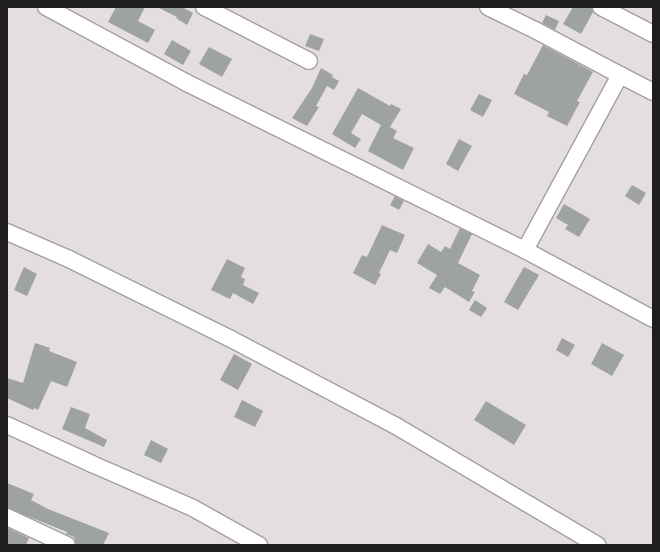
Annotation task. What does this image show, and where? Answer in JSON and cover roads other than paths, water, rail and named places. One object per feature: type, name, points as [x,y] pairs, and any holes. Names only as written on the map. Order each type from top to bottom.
[{"type":"street","points":[[46,7],[187,83],[525,250],[653,319]]},
{"type":"street","points":[[204,7],[309,61]]},
{"type":"street","points":[[488,7],[653,92]]},
{"type":"street","points":[[601,7],[653,34]]},
{"type":"street","points":[[525,250],[620,75]]},
{"type":"street","points":[[7,232],[69,259],[231,339],[389,422],[597,545]]},
{"type":"street","points":[[7,425],[193,508],[258,545]]},
{"type":"street","points":[[7,517],[67,545]]}]
